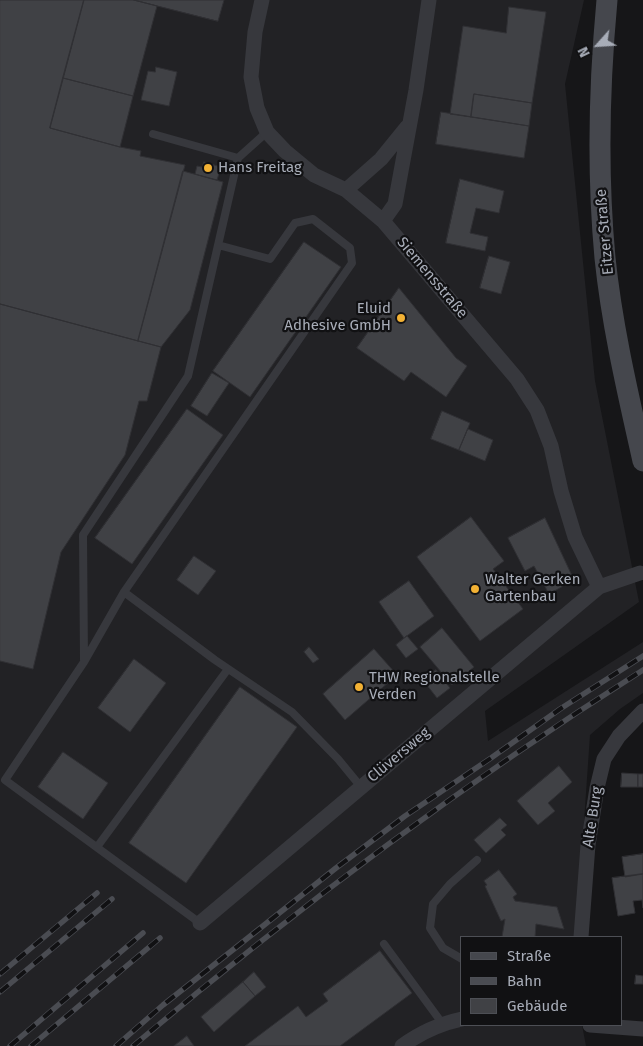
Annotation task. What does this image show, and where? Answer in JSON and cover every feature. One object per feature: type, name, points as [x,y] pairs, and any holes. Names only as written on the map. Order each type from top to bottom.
[{"type":"main road","name":"Eitzer Straße","points":[[607,0],[601,64],[600,126],[601,190],[606,259],[616,327],[643,460]]},
{"type":"street","name":"Siemensstraße","points":[[262,0],[255,32],[251,77],[257,108],[267,132],[285,151],[314,175],[346,190],[383,221],[517,379],[537,410],[551,446],[560,491],[575,537],[599,587]]},
{"type":"street","points":[[383,221],[395,204],[416,90],[429,0]]},
{"type":"street","points":[[346,190],[381,158],[408,126]]},
{"type":"street","points":[[599,587],[640,573]]},
{"type":"street","name":"Clüversweg","points":[[200,923],[599,587]]},
{"type":"street","name":"Alte Burg","points":[[581,936],[588,845],[597,788],[604,759],[619,736],[643,711]]},
{"type":"street","points":[[402,1046],[418,1034],[442,1023],[460,1019]]},
{"type":"street","points":[[603,1026],[643,1029]]},
{"type":"lane","points":[[84,662],[83,535],[188,376],[238,158],[267,132]]},
{"type":"lane","points":[[153,134],[238,158]]},
{"type":"lane","points":[[200,923],[5,780],[84,662],[124,592],[352,263],[350,248],[313,219],[295,222],[270,259],[218,245]]},
{"type":"lane","points":[[124,592],[228,669],[292,712],[362,786]]},
{"type":"lane","points":[[97,847],[228,669]]},
{"type":"lane","points":[[460,958],[443,948],[430,928],[433,904],[450,884],[477,860]]},
{"type":"lane","points":[[384,944],[442,1023]]},
{"type":"shaded area","points":[[0,0],[584,0],[565,84],[595,381],[639,602],[485,711],[488,741],[643,642],[643,693],[620,709],[590,735],[576,936],[460,936],[460,1026],[582,1026],[586,1046],[0,1046]]},
{"type":"building","points":[[0,0],[84,0],[50,128],[141,151],[140,156],[185,165],[138,341],[0,304]]},
{"type":"building","points":[[84,0],[134,0],[157,6],[133,96],[63,78]]},
{"type":"building","points":[[134,0],[224,0],[218,21]]},
{"type":"building","points":[[509,7],[546,12],[532,103],[474,94],[471,117],[450,114],[463,26],[506,33]]},
{"type":"building","points":[[156,67],[177,72],[169,106],[141,100],[148,71],[155,72]]},
{"type":"building","points":[[63,78],[133,96],[120,147],[50,128]]},
{"type":"building","points":[[474,94],[532,103],[529,126],[471,117]]},
{"type":"building","points":[[441,112],[529,126],[524,158],[436,144]]},
{"type":"building","points":[[204,162],[221,167],[217,180],[195,174],[197,166],[202,167]]},
{"type":"building","points":[[183,171],[223,182],[190,310],[161,347],[138,341]]},
{"type":"building","points":[[460,179],[504,191],[499,213],[476,208],[470,233],[488,237],[485,251],[446,243]]},
{"type":"building","points":[[304,242],[341,267],[250,397],[213,371]]},
{"type":"building","points":[[489,256],[510,262],[501,294],[480,288]]},
{"type":"building","name":"Eluid Adhesive GmbH","points":[[399,288],[456,358],[467,366],[446,397],[411,372],[404,381],[357,348]]},
{"type":"building","points":[[0,304],[161,347],[147,401],[139,401],[125,455],[61,552],[33,669],[0,661]]},
{"type":"building","points":[[212,373],[229,383],[207,416],[191,406]]},
{"type":"building","points":[[187,409],[223,435],[132,564],[95,538]]},
{"type":"building","points":[[442,411],[470,423],[459,450],[431,439]]},
{"type":"building","points":[[468,429],[493,440],[485,461],[459,450]]},
{"type":"building","name":"Walter Gerken Gartenbau","points":[[471,517],[504,561],[493,569],[523,609],[480,641],[417,557]]},
{"type":"building","points":[[545,518],[574,580],[549,594],[534,566],[525,571],[508,538]]},
{"type":"building","points":[[194,556],[216,571],[198,595],[177,580]]},
{"type":"building","points":[[409,581],[434,616],[404,638],[379,602]]},
{"type":"building","points":[[442,628],[474,667],[452,685],[420,647]]},
{"type":"building","points":[[407,636],[418,649],[406,658],[396,645]]},
{"type":"building","points":[[309,647],[319,659],[313,663],[304,652]]},
{"type":"building","points":[[374,649],[397,675],[345,720],[323,694]]},
{"type":"building","points":[[134,659],[166,683],[130,732],[98,708]]},
{"type":"building","points":[[436,670],[450,688],[437,698],[423,680]]},
{"type":"building","points":[[240,687],[297,727],[186,883],[129,843]]},
{"type":"building","points":[[63,752],[108,783],[83,819],[38,787]]},
{"type":"building","points":[[559,766],[572,782],[548,803],[555,811],[538,825],[517,801]]},
{"type":"building","points":[[622,773],[638,774],[638,787],[621,787]]},
{"type":"building","points":[[638,774],[643,774],[643,787],[638,787]]},
{"type":"building","points":[[500,818],[507,825],[501,830],[506,835],[486,853],[474,840]]},
{"type":"building","points":[[643,854],[643,874],[625,877],[622,857]]},
{"type":"building","points":[[499,870],[517,894],[513,897],[515,901],[557,907],[564,929],[536,924],[535,936],[502,936],[505,919],[501,921],[484,881]]},
{"type":"building","points":[[643,874],[643,908],[642,900],[633,901],[635,913],[618,916],[612,878]]},
{"type":"building","points":[[380,951],[412,993],[340,1046],[245,1046],[298,1006],[306,1017],[328,1001],[323,994]]},
{"type":"building","points":[[254,972],[266,987],[255,996],[243,982]]},
{"type":"building","points":[[636,975],[643,976],[643,984],[635,984]]},
{"type":"building","points":[[243,982],[255,996],[214,1032],[201,1017]]},
{"type":"building","points":[[187,1036],[194,1046],[174,1046]]},
{"type":"railway","points":[[116,1046],[163,1005],[405,816],[560,709],[643,656]]},
{"type":"railway","points":[[133,1046],[255,946],[381,849],[510,757],[643,670]]},
{"type":"railway","points":[[0,974],[97,893]]},
{"type":"railway","points":[[0,992],[112,899]]},
{"type":"railway","points":[[10,1046],[143,933]]},
{"type":"railway","points":[[31,1046],[160,938]]},
{"type":"place","name":"Hans Freitag","points":[[208,168]]},
{"type":"place","name":"Eluid Adhesive GmbH","points":[[401,318]]},
{"type":"place","name":"Walter Gerken Gartenbau","points":[[475,589]]},
{"type":"place","name":"THW Regionalstelle Verden","points":[[359,687]]}]
